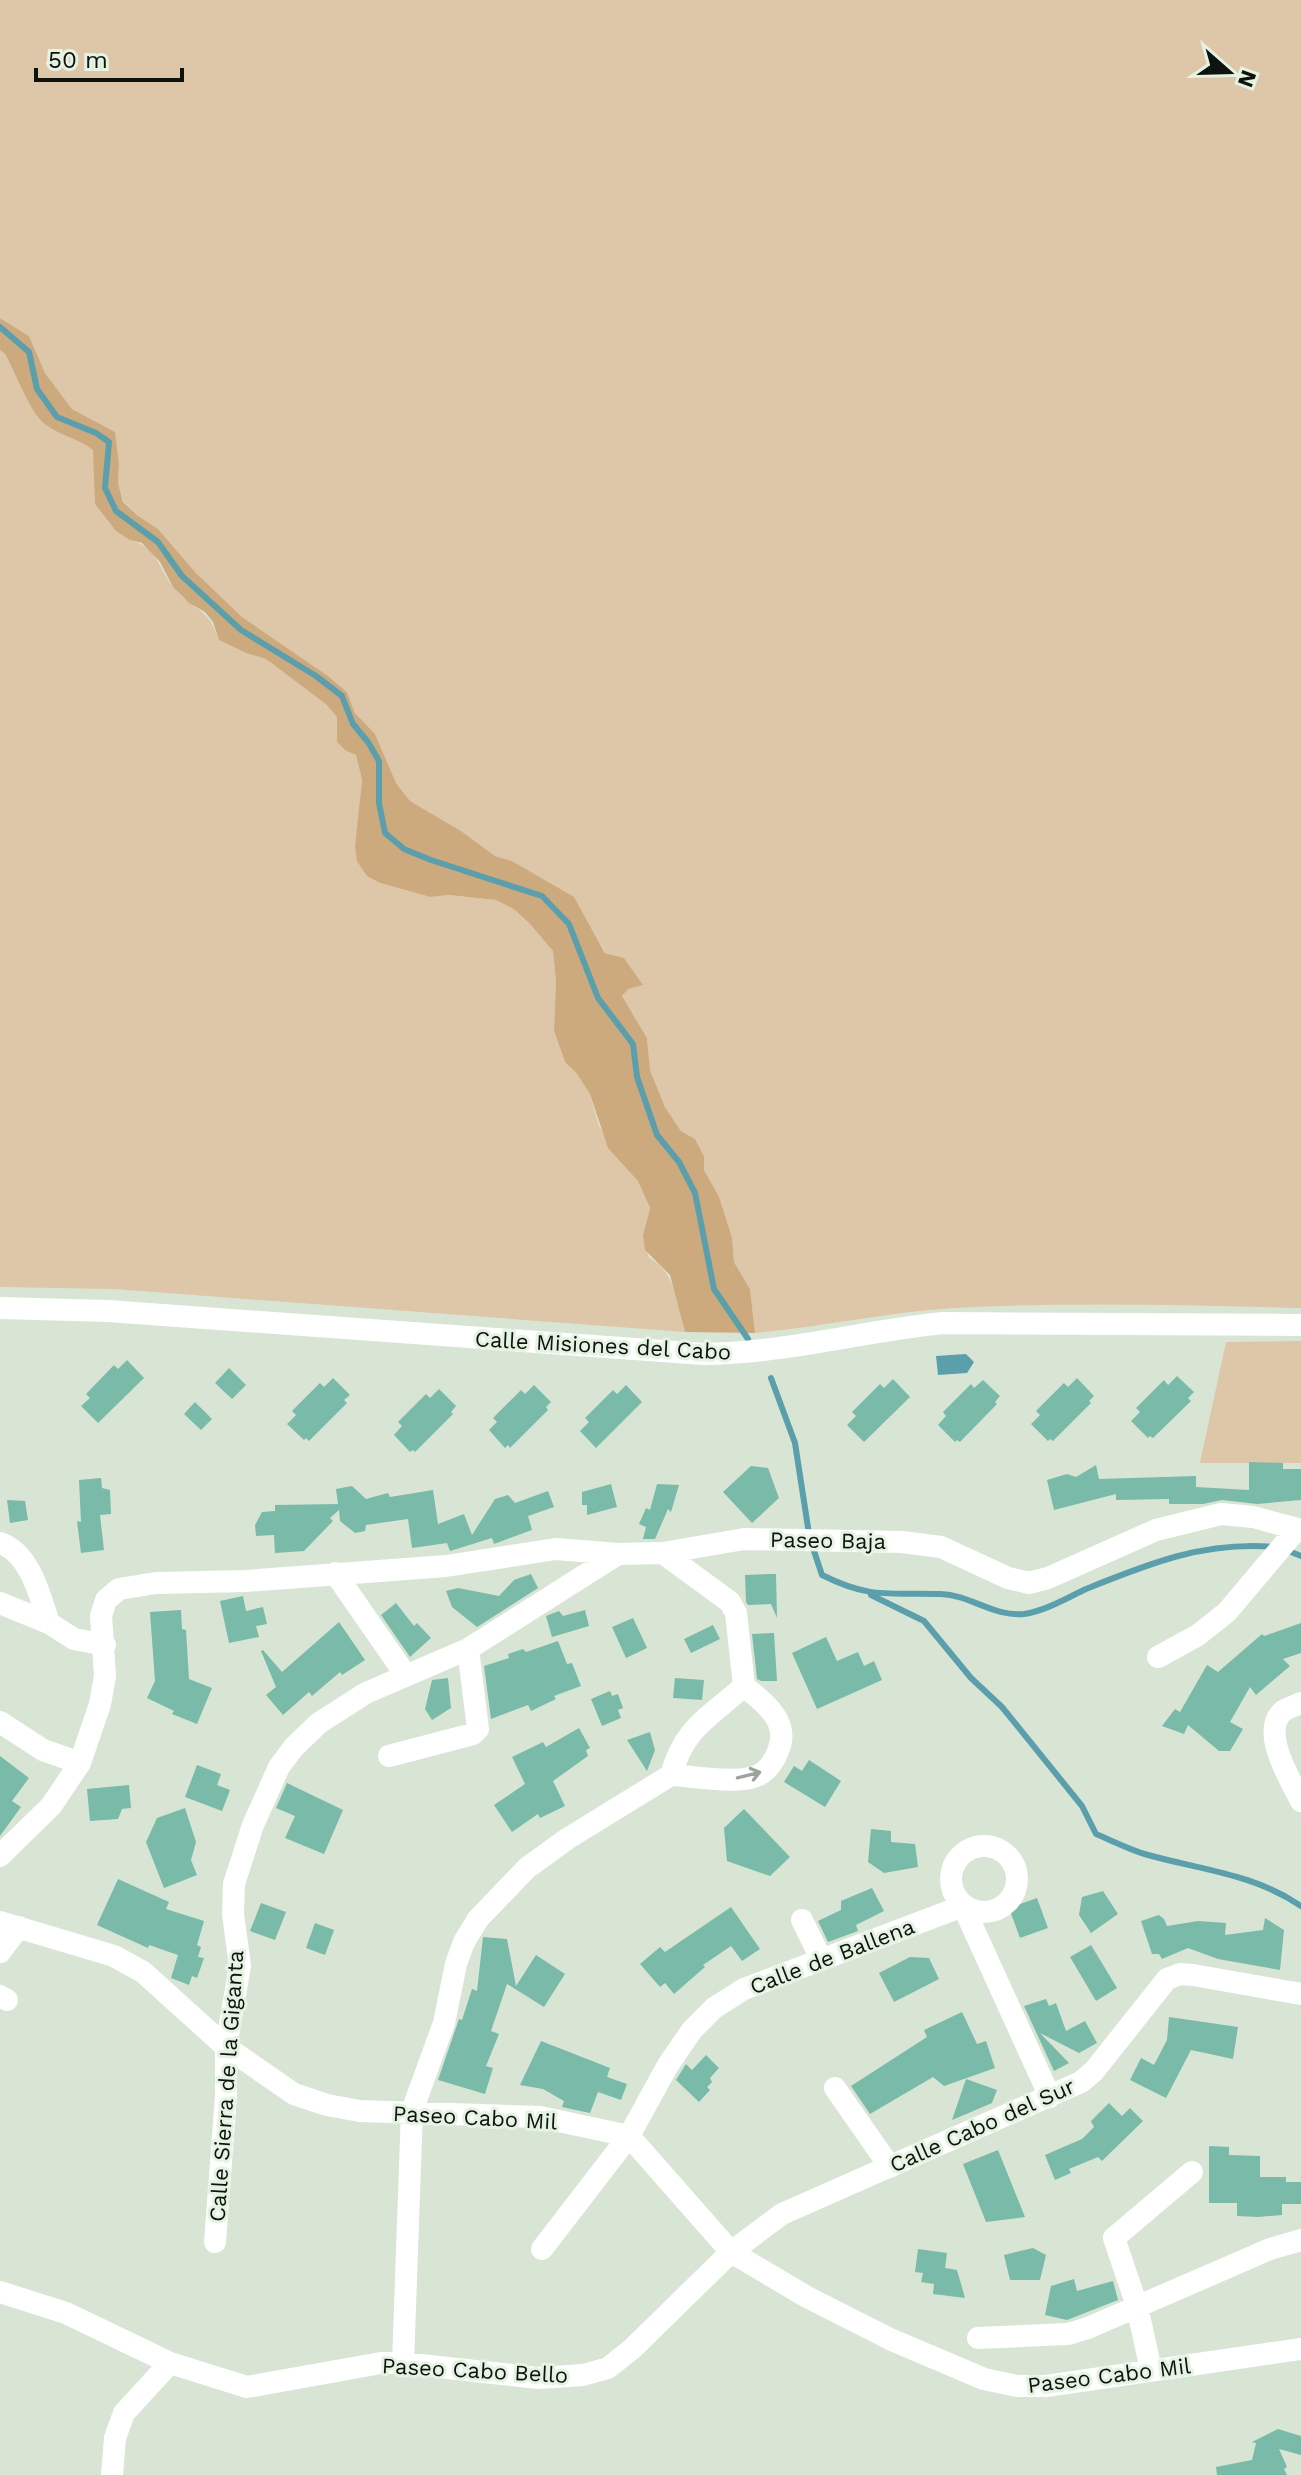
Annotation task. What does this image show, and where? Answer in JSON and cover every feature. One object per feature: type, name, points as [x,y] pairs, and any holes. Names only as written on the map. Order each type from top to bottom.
[{"type":"street","name":"Calle Misiones del Cabo","points":[[0,1308],[108,1311],[704,1354],[754,1353],[895,1328],[943,1323],[1301,1325]]},
{"type":"street","name":"Paseo Baja","points":[[105,1645],[101,1616],[106,1600],[119,1589],[156,1583],[246,1581],[446,1566],[556,1549],[618,1554],[663,1553],[744,1539],[902,1542],[941,1547],[1008,1578],[1029,1583],[1048,1578],[1156,1530],[1221,1514],[1253,1517],[1299,1530]]},
{"type":"street","points":[[1158,1657],[1198,1635],[1227,1612],[1299,1530]]},
{"type":"street","points":[[0,1543],[7,1545],[26,1566],[49,1623]]},
{"type":"street","points":[[403,2363],[412,2111],[444,2023],[456,1964],[464,1942],[478,1919],[527,1868],[567,1839],[671,1775],[737,1779],[758,1775],[774,1761],[781,1746],[782,1730],[775,1714],[744,1686],[736,1613],[730,1602],[663,1553]]},
{"type":"street","name":"Calle Sierra de la Giganta","points":[[215,2242],[226,2096],[226,2047],[240,1966],[233,1914],[234,1884],[253,1825],[279,1767],[319,1723],[366,1693],[468,1649],[618,1554]]},
{"type":"street","points":[[335,1573],[405,1674]]},
{"type":"street","points":[[0,1603],[49,1623],[74,1639],[105,1645],[105,1676],[100,1704],[80,1763],[51,1806],[0,1856]]},
{"type":"street","points":[[389,1756],[473,1734],[478,1729],[468,1649]]},
{"type":"street","points":[[671,1775],[683,1743],[692,1730],[744,1686]]},
{"type":"street","points":[[1301,1703],[1284,1711],[1275,1723],[1274,1737],[1284,1769],[1301,1801]]},
{"type":"street","points":[[0,1722],[43,1750],[80,1763]]},
{"type":"street","name":"Calle de Ballena","points":[[542,2249],[629,2136],[668,2065],[692,2030],[714,2008],[744,1989],[963,1906],[1050,2097]]},
{"type":"street","points":[[802,1920],[821,1959]]},
{"type":"street","points":[[0,1952],[10,1924]]},
{"type":"street","name":"Paseo Cabo Mil","points":[[10,1924],[114,1956],[143,1972],[226,2047],[294,2094],[327,2105],[360,2111],[540,2117],[629,2136],[731,2252],[807,2297],[892,2340],[984,2379],[1017,2386],[1046,2386],[1301,2349]]},
{"type":"street","name":"Calle Cabo del Sur","points":[[731,2252],[782,2214],[811,2199],[1081,2082],[1094,2071],[1167,1979],[1180,1974],[1193,1975],[1301,1994]]},
{"type":"street","points":[[835,2088],[890,2167]]},
{"type":"street","points":[[1151,2370],[1137,2306],[1114,2238],[1192,2172]]},
{"type":"street","points":[[978,2338],[1068,2334],[1100,2324],[1270,2249],[1301,2240]]},
{"type":"street","name":"Paseo Cabo Bello","points":[[0,2292],[66,2313],[170,2363],[247,2387],[381,2363],[538,2378],[583,2375],[608,2368],[632,2349],[731,2252]]},
{"type":"street","points":[[112,2475],[115,2438],[124,2413],[170,2363]]},
{"type":"shaded area","points":[[0,0],[1301,0],[1301,1308],[997,1306],[904,1313],[755,1333],[750,1289],[734,1262],[732,1238],[704,1169],[704,1156],[695,1139],[681,1131],[665,1107],[650,1070],[647,1038],[622,996],[627,989],[643,985],[624,958],[606,953],[573,897],[512,861],[495,856],[461,831],[410,801],[396,783],[375,734],[355,713],[347,692],[242,617],[195,572],[158,529],[123,501],[118,483],[119,464],[114,432],[72,409],[45,373],[29,336],[0,318]]},
{"type":"shaded area","points":[[0,318],[29,336],[45,373],[72,409],[115,432],[118,483],[123,502],[158,529],[195,572],[242,617],[347,692],[355,713],[375,734],[396,783],[410,801],[461,831],[495,856],[512,861],[574,897],[605,953],[624,958],[643,985],[628,989],[622,996],[647,1038],[650,1070],[665,1107],[681,1131],[695,1139],[704,1156],[704,1170],[719,1197],[732,1238],[734,1262],[750,1289],[755,1333],[685,1332],[670,1275],[645,1250],[643,1235],[650,1208],[638,1181],[608,1148],[590,1094],[565,1062],[554,1031],[556,982],[553,951],[515,910],[496,900],[449,895],[430,897],[380,883],[367,876],[357,861],[355,847],[362,780],[356,755],[337,742],[337,717],[326,704],[266,659],[219,640],[213,622],[173,587],[160,562],[142,543],[116,531],[95,504],[93,450],[50,428],[34,412],[5,354],[0,350]]},
{"type":"shaded area","points":[[0,350],[38,417],[93,450],[95,470],[130,540],[147,548],[175,589],[210,621],[219,640],[266,659],[327,704],[337,717],[337,742],[356,755],[362,780],[360,797],[380,883],[430,897],[449,895],[496,900],[515,910],[553,951],[556,982],[554,1031],[565,1062],[590,1094],[599,1126],[638,1181],[650,1208],[643,1235],[649,1258],[665,1271],[670,1280],[685,1332],[114,1289],[0,1287]]},
{"type":"shaded area","points":[[1301,1341],[1301,1463],[1200,1463],[1226,1342]]},
{"type":"water","points":[[966,1354],[974,1362],[967,1373],[938,1375],[936,1356]]},
{"type":"building","points":[[127,1360],[144,1378],[98,1423],[81,1406],[90,1398],[86,1394],[114,1365],[118,1369]]},
{"type":"building","points":[[229,1368],[246,1385],[232,1399],[215,1383]]},
{"type":"building","points":[[1177,1376],[1194,1392],[1188,1398],[1191,1401],[1153,1438],[1148,1438],[1131,1421],[1140,1412],[1136,1408],[1164,1380],[1168,1385]]},
{"type":"building","points":[[333,1378],[350,1395],[344,1400],[347,1403],[309,1441],[304,1440],[287,1424],[296,1415],[292,1411],[320,1383],[324,1387]]},
{"type":"building","points":[[1077,1378],[1094,1396],[1089,1401],[1091,1403],[1053,1441],[1048,1441],[1031,1424],[1040,1415],[1036,1411],[1064,1383],[1068,1387]]},
{"type":"building","points":[[893,1379],[910,1397],[864,1442],[847,1425],[856,1416],[852,1412],[880,1384],[884,1388]]},
{"type":"building","points":[[983,1380],[1000,1396],[995,1402],[997,1404],[960,1442],[955,1442],[938,1425],[946,1416],[943,1412],[971,1384],[974,1388]]},
{"type":"building","points":[[534,1385],[551,1402],[546,1407],[548,1410],[510,1448],[508,1445],[505,1448],[489,1430],[497,1422],[493,1418],[521,1390],[525,1394]]},
{"type":"building","points":[[626,1385],[642,1402],[596,1448],[580,1431],[589,1422],[585,1418],[613,1390],[617,1394]]},
{"type":"building","points":[[439,1389],[456,1406],[451,1412],[453,1414],[415,1452],[410,1452],[394,1435],[402,1426],[398,1422],[426,1394],[430,1398]]},
{"type":"building","points":[[195,1402],[212,1419],[201,1430],[184,1414]]},
{"type":"building","points":[[1249,1462],[1283,1463],[1283,1469],[1301,1469],[1301,1500],[1257,1504],[1222,1500],[1203,1504],[1169,1504],[1169,1499],[1116,1500],[1116,1494],[1054,1510],[1047,1480],[1067,1474],[1076,1477],[1096,1465],[1099,1479],[1196,1476],[1196,1487],[1249,1490]]},
{"type":"building","points":[[751,1466],[768,1468],[779,1498],[752,1523],[723,1492]]},
{"type":"building","points":[[101,1478],[102,1488],[110,1490],[111,1514],[100,1515],[104,1550],[81,1553],[77,1521],[81,1522],[79,1480]]},
{"type":"building","points":[[611,1484],[617,1507],[587,1515],[587,1505],[582,1505],[582,1492]]},
{"type":"building","points":[[657,1484],[679,1485],[671,1512],[668,1509],[655,1539],[643,1539],[646,1527],[639,1524],[646,1508],[650,1510]]},
{"type":"building","points":[[352,1486],[366,1499],[388,1493],[390,1497],[433,1490],[438,1524],[464,1514],[472,1535],[495,1499],[508,1495],[515,1503],[548,1491],[554,1507],[528,1516],[532,1530],[494,1544],[492,1538],[450,1551],[447,1543],[412,1548],[408,1519],[366,1525],[365,1531],[355,1533],[340,1521],[339,1510],[330,1518],[333,1521],[304,1551],[275,1553],[274,1535],[256,1536],[255,1525],[262,1512],[275,1511],[275,1505],[338,1504],[336,1489]]},
{"type":"building","points":[[7,1500],[25,1501],[28,1520],[10,1523]]},
{"type":"building","points":[[531,1574],[538,1588],[477,1627],[452,1607],[446,1591],[458,1588],[499,1596],[514,1580]]},
{"type":"building","points":[[776,1574],[777,1618],[771,1604],[748,1605],[745,1575]]},
{"type":"building","points":[[243,1596],[246,1611],[263,1607],[267,1624],[256,1626],[259,1637],[229,1643],[220,1601]]},
{"type":"building","points":[[396,1603],[414,1626],[417,1623],[431,1638],[410,1657],[381,1615]]},
{"type":"building","points":[[181,1610],[182,1629],[186,1630],[189,1679],[212,1688],[197,1724],[172,1714],[174,1711],[147,1698],[155,1681],[150,1612]]},
{"type":"building","points":[[585,1610],[589,1626],[552,1637],[546,1616],[559,1611],[563,1616]]},
{"type":"building","points":[[633,1618],[647,1648],[626,1658],[612,1627]]},
{"type":"building","points":[[339,1622],[365,1660],[342,1675],[340,1672],[312,1696],[309,1692],[283,1715],[266,1695],[276,1687],[261,1651],[282,1672]]},
{"type":"building","points":[[1301,1623],[1301,1653],[1283,1659],[1290,1666],[1256,1695],[1250,1687],[1230,1722],[1243,1729],[1230,1751],[1219,1751],[1188,1725],[1184,1734],[1162,1726],[1175,1709],[1180,1712],[1207,1665],[1218,1672],[1262,1634],[1264,1636]]},
{"type":"building","points":[[713,1625],[720,1639],[691,1653],[684,1639]]},
{"type":"building","points":[[774,1633],[777,1681],[761,1681],[757,1679],[752,1634]]},
{"type":"building","points":[[826,1637],[837,1661],[858,1652],[864,1666],[874,1661],[882,1680],[817,1709],[792,1653]]},
{"type":"building","points":[[558,1641],[567,1664],[572,1663],[581,1686],[554,1696],[556,1699],[531,1711],[528,1705],[491,1719],[484,1666],[509,1658],[508,1654],[523,1649],[526,1652]]},
{"type":"building","points":[[448,1678],[451,1708],[432,1720],[425,1709],[432,1680]]},
{"type":"building","points":[[675,1678],[704,1680],[702,1700],[673,1698]]},
{"type":"building","points":[[610,1691],[612,1696],[618,1694],[623,1708],[618,1710],[621,1718],[602,1726],[591,1699]]},
{"type":"building","points":[[579,1728],[590,1748],[586,1750],[588,1756],[553,1781],[565,1806],[540,1818],[538,1814],[512,1832],[494,1805],[525,1784],[512,1757],[543,1742],[546,1747]]},
{"type":"building","points":[[650,1732],[655,1750],[647,1771],[627,1740]]},
{"type":"building","points":[[0,1756],[29,1778],[12,1801],[21,1807],[0,1836]]},
{"type":"building","points":[[809,1760],[841,1781],[825,1807],[784,1782],[794,1766],[802,1771]]},
{"type":"building","points":[[197,1765],[221,1774],[217,1785],[230,1790],[222,1811],[185,1797]]},
{"type":"building","points":[[287,1783],[343,1810],[324,1854],[285,1838],[295,1816],[276,1808]]},
{"type":"building","points":[[129,1785],[131,1808],[122,1809],[118,1819],[90,1821],[87,1789]]},
{"type":"building","points":[[185,1808],[196,1842],[191,1860],[197,1875],[164,1888],[146,1842],[157,1818]]},
{"type":"building","points":[[744,1809],[790,1857],[770,1876],[727,1861],[724,1828]]},
{"type":"building","points":[[871,1829],[891,1831],[891,1842],[915,1844],[918,1867],[884,1873],[868,1862]]},
{"type":"building","points":[[118,1879],[169,1902],[166,1909],[204,1921],[197,1945],[201,1947],[198,1957],[204,1958],[197,1978],[192,1976],[189,1985],[171,1978],[178,1955],[149,1945],[148,1948],[97,1925]]},
{"type":"building","points":[[872,1888],[884,1911],[856,1925],[858,1931],[828,1942],[818,1921],[841,1910],[841,1901]]},
{"type":"building","points":[[1103,1891],[1118,1914],[1091,1933],[1079,1915],[1082,1897]]},
{"type":"building","points":[[1037,1898],[1048,1928],[1020,1938],[1009,1908]]},
{"type":"building","points":[[261,1903],[286,1912],[275,1940],[250,1931]]},
{"type":"building","points":[[731,1907],[760,1949],[742,1961],[731,1946],[703,1965],[705,1967],[674,1994],[665,1983],[660,1987],[640,1964],[660,1947],[665,1952]]},
{"type":"building","points":[[1159,1915],[1167,1926],[1198,1921],[1226,1923],[1225,1935],[1263,1930],[1265,1918],[1284,1930],[1280,1970],[1218,1959],[1188,1948],[1162,1959],[1159,1954],[1152,1954],[1141,1921]]},
{"type":"building","points":[[315,1923],[334,1930],[325,1955],[306,1948]]},
{"type":"building","points":[[483,1937],[507,1939],[516,1986],[536,1955],[565,1974],[544,2007],[507,1984],[491,2031],[499,2034],[486,2066],[493,2068],[485,2094],[438,2080],[472,1989],[477,1991]]},
{"type":"building","points":[[1091,1945],[1117,1988],[1096,2001],[1070,1957]]},
{"type":"building","points":[[910,1957],[929,1958],[939,1979],[894,2002],[879,1973]]},
{"type":"building","points":[[1046,1999],[1049,2006],[1056,2003],[1066,2031],[1085,2021],[1097,2043],[1079,2053],[1040,2033],[1069,2063],[1054,2071],[1024,2006]]},
{"type":"building","points":[[962,2012],[977,2044],[986,2041],[995,2068],[944,2086],[933,2077],[870,2114],[851,2086],[927,2037],[924,2030]]},
{"type":"building","points":[[1169,2017],[1238,2027],[1233,2059],[1191,2050],[1166,2098],[1130,2080],[1141,2058],[1154,2065],[1167,2040]]},
{"type":"building","points":[[541,2041],[610,2068],[607,2077],[627,2084],[621,2100],[598,2092],[590,2113],[562,2107],[564,2101],[543,2089],[520,2085]]},
{"type":"building","points":[[706,2055],[719,2068],[710,2078],[712,2082],[707,2087],[710,2090],[699,2102],[676,2080],[686,2064],[692,2070]]},
{"type":"building","points":[[966,2079],[997,2090],[992,2103],[952,2120]]},
{"type":"building","points":[[1109,2103],[1122,2116],[1130,2108],[1143,2121],[1102,2161],[1098,2157],[1069,2169],[1071,2173],[1055,2180],[1045,2155],[1082,2139],[1094,2127],[1091,2121]]},
{"type":"building","points":[[1209,2146],[1229,2147],[1229,2155],[1260,2156],[1260,2177],[1286,2177],[1286,2182],[1301,2182],[1301,2204],[1282,2204],[1282,2215],[1258,2217],[1237,2216],[1237,2203],[1209,2203]]},
{"type":"building","points":[[998,2150],[1025,2217],[986,2222],[963,2164]]},
{"type":"building","points":[[1033,2248],[1046,2255],[1040,2280],[1010,2280],[1004,2255]]},
{"type":"building","points":[[918,2249],[947,2253],[945,2268],[957,2270],[965,2298],[933,2294],[934,2284],[921,2282],[923,2273],[915,2272]]},
{"type":"building","points":[[1074,2279],[1077,2291],[1113,2281],[1118,2300],[1067,2320],[1045,2315],[1051,2286]]},
{"type":"building","points":[[1278,2429],[1301,2436],[1301,2455],[1279,2449],[1287,2475],[1217,2475],[1216,2467],[1252,2460],[1256,2443],[1252,2442]]},
{"type":"waterway","points":[[0,327],[29,352],[37,389],[57,417],[96,433],[109,442],[105,488],[116,511],[158,542],[182,576],[241,630],[316,676],[342,696],[353,724],[379,761],[379,803],[385,833],[404,849],[431,860],[542,896],[569,924],[598,998],[633,1044],[637,1077],[657,1135],[679,1162],[695,1193],[714,1289],[748,1339]]},
{"type":"waterway","points":[[771,1378],[795,1443],[809,1534]]},
{"type":"waterway","points":[[812,1545],[822,1575],[839,1583],[881,1593],[952,1595],[1013,1614],[1040,1610],[1110,1579],[1178,1556],[1225,1547],[1275,1547]]},
{"type":"waterway","points":[[1286,1550],[1301,1556]]},
{"type":"waterway","points":[[871,1595],[924,1621],[971,1678],[1002,1707],[1082,1806],[1096,1834],[1148,1855],[1246,1880],[1301,1906]]}]
